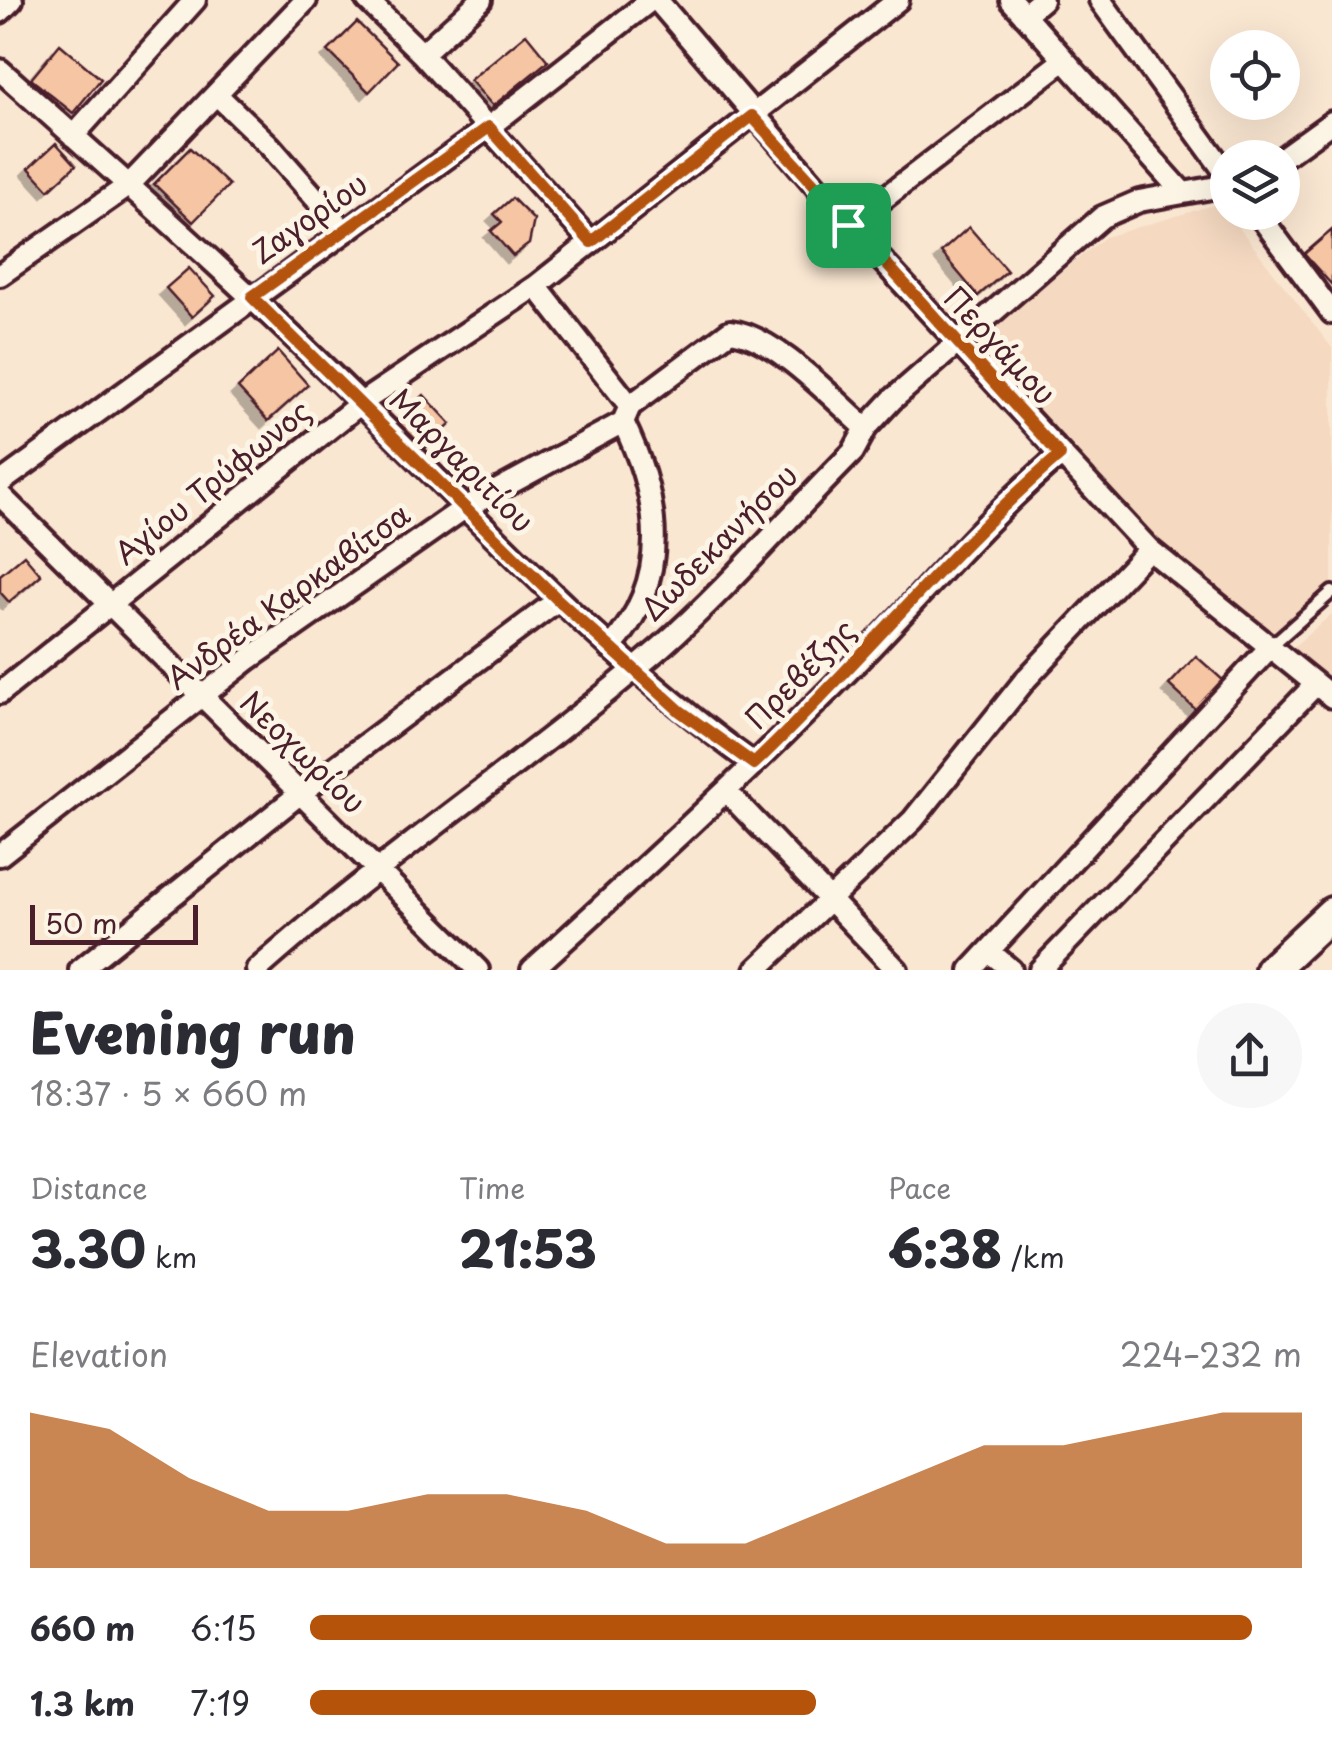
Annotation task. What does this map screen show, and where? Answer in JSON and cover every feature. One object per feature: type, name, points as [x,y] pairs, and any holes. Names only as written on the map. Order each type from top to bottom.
[{"type":"street","points":[[0,12],[12,0]]},
{"type":"street","points":[[74,136],[195,0]]},
{"type":"street","points":[[0,275],[130,185],[306,0]]},
{"type":"street","points":[[367,0],[422,54],[591,242]]},
{"type":"street","points":[[422,54],[481,0]]},
{"type":"street","name":"Περγάμου","points":[[654,0],[848,225],[1148,549],[1324,690]]},
{"type":"street","name":"Ζαγορίου","points":[[0,483],[489,127],[654,0]]},
{"type":"street","name":"Αγίου Τρύφωνος","points":[[0,693],[361,403],[536,286],[898,0]]},
{"type":"street","points":[[1042,0],[1018,7],[1182,192]]},
{"type":"street","points":[[1100,0],[1210,151]]},
{"type":"street","points":[[848,225],[1064,60]]},
{"type":"street","name":"Μαργαριτίου","points":[[0,70],[252,297],[463,509],[610,648],[680,711],[754,764]]},
{"type":"street","points":[[216,94],[269,145],[346,232]]},
{"type":"street","points":[[1300,145],[1332,122]]},
{"type":"street","name":"Δωδεκανήσου","points":[[257,970],[377,868],[512,768],[661,646],[853,452],[866,428],[1110,212],[1210,187]]},
{"type":"street","points":[[1270,230],[1332,314]]},
{"type":"street","points":[[536,286],[626,414],[648,496],[654,562],[642,603],[610,648]]},
{"type":"street","name":"Ανδρέα Καρκαβίτσα","points":[[0,855],[200,696],[463,509],[626,414],[736,331],[798,367],[866,428]]},
{"type":"street","name":"Πρεβέζης","points":[[532,970],[728,792],[898,621],[1010,498],[1060,455]]},
{"type":"street","name":"Νεοχωρίου","points":[[0,495],[478,970]]},
{"type":"street","points":[[756,970],[913,820],[1014,693],[1148,549]]},
{"type":"street","points":[[80,970],[302,792],[558,600]]},
{"type":"street","points":[[971,970],[1272,645]]},
{"type":"street","points":[[1040,970],[1324,690]]},
{"type":"street","points":[[728,792],[897,970]]},
{"type":"street","points":[[1271,970],[1332,913]]},
{"type":"street","points":[[990,952],[1010,970]]},
{"type":"lane","points":[[1272,645],[1332,592]]},
{"type":"shaded area","points":[[1210,206],[1210,230],[1241,230],[1332,348],[1332,585],[1273,637],[1154,545],[976,356],[980,337],[1105,237]]},
{"type":"shaded area","points":[[1332,614],[1332,688],[1292,648]]},
{"type":"building","points":[[357,22],[398,62],[369,92],[328,51]]},
{"type":"building","points":[[526,34],[548,61],[493,106],[470,80]]},
{"type":"building","points":[[60,44],[101,79],[73,113],[31,79]]},
{"type":"building","points":[[56,143],[76,165],[49,190],[29,168]]},
{"type":"building","points":[[190,148],[229,185],[193,222],[154,184]]},
{"type":"building","points":[[512,198],[534,220],[529,244],[513,256],[491,231],[502,222],[494,214]]},
{"type":"building","points":[[969,227],[1007,271],[978,296],[941,252]]},
{"type":"building","points":[[1332,230],[1332,285],[1304,254]]},
{"type":"building","points":[[189,268],[215,296],[192,317],[166,288]]},
{"type":"building","points":[[278,351],[308,385],[268,421],[238,388]]},
{"type":"building","points":[[424,395],[451,424],[421,452],[394,423]]},
{"type":"building","points":[[24,555],[41,575],[9,602],[0,592],[0,575]]},
{"type":"building","points":[[1196,656],[1224,681],[1196,710],[1169,685]]},
{"type":"route","points":[[752,116],[848,225],[1060,455],[1010,498],[898,621],[754,764],[680,711],[624,662],[463,509],[252,297],[489,127],[591,242],[752,116]]}]
